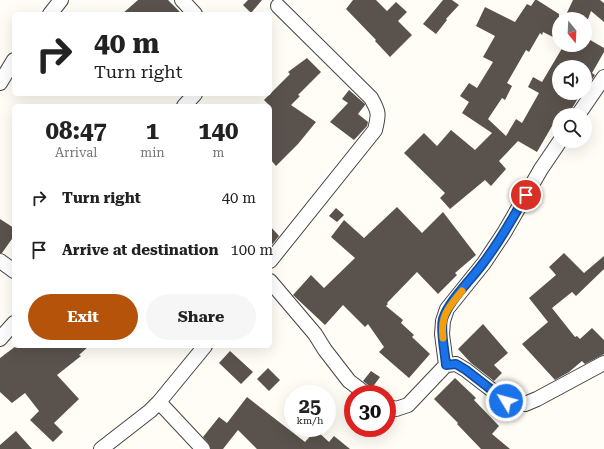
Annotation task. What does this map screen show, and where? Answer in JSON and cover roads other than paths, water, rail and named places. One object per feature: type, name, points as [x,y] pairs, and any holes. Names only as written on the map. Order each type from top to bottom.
[{"type":"street","points":[[52,12],[62,0]]},
{"type":"street","points":[[182,0],[193,12]]},
{"type":"street","points":[[272,259],[375,130],[378,117],[376,107],[371,98],[277,7]]},
{"type":"street","points":[[0,83],[12,63]]},
{"type":"street","points":[[583,108],[604,77]]},
{"type":"street","points":[[186,104],[193,96]]},
{"type":"street","points":[[446,365],[442,334],[443,321],[447,309],[484,263],[555,148]]},
{"type":"street","points":[[0,261],[12,270]]},
{"type":"street","points":[[272,283],[315,334],[325,350],[349,381],[354,385]]},
{"type":"street","points":[[0,339],[12,325]]},
{"type":"street","points":[[101,449],[150,411],[203,348]]},
{"type":"street","points":[[396,409],[408,406],[446,365],[456,364],[466,370],[506,401],[514,404],[525,404],[604,364]]},
{"type":"street","points":[[159,402],[203,449]]}]
